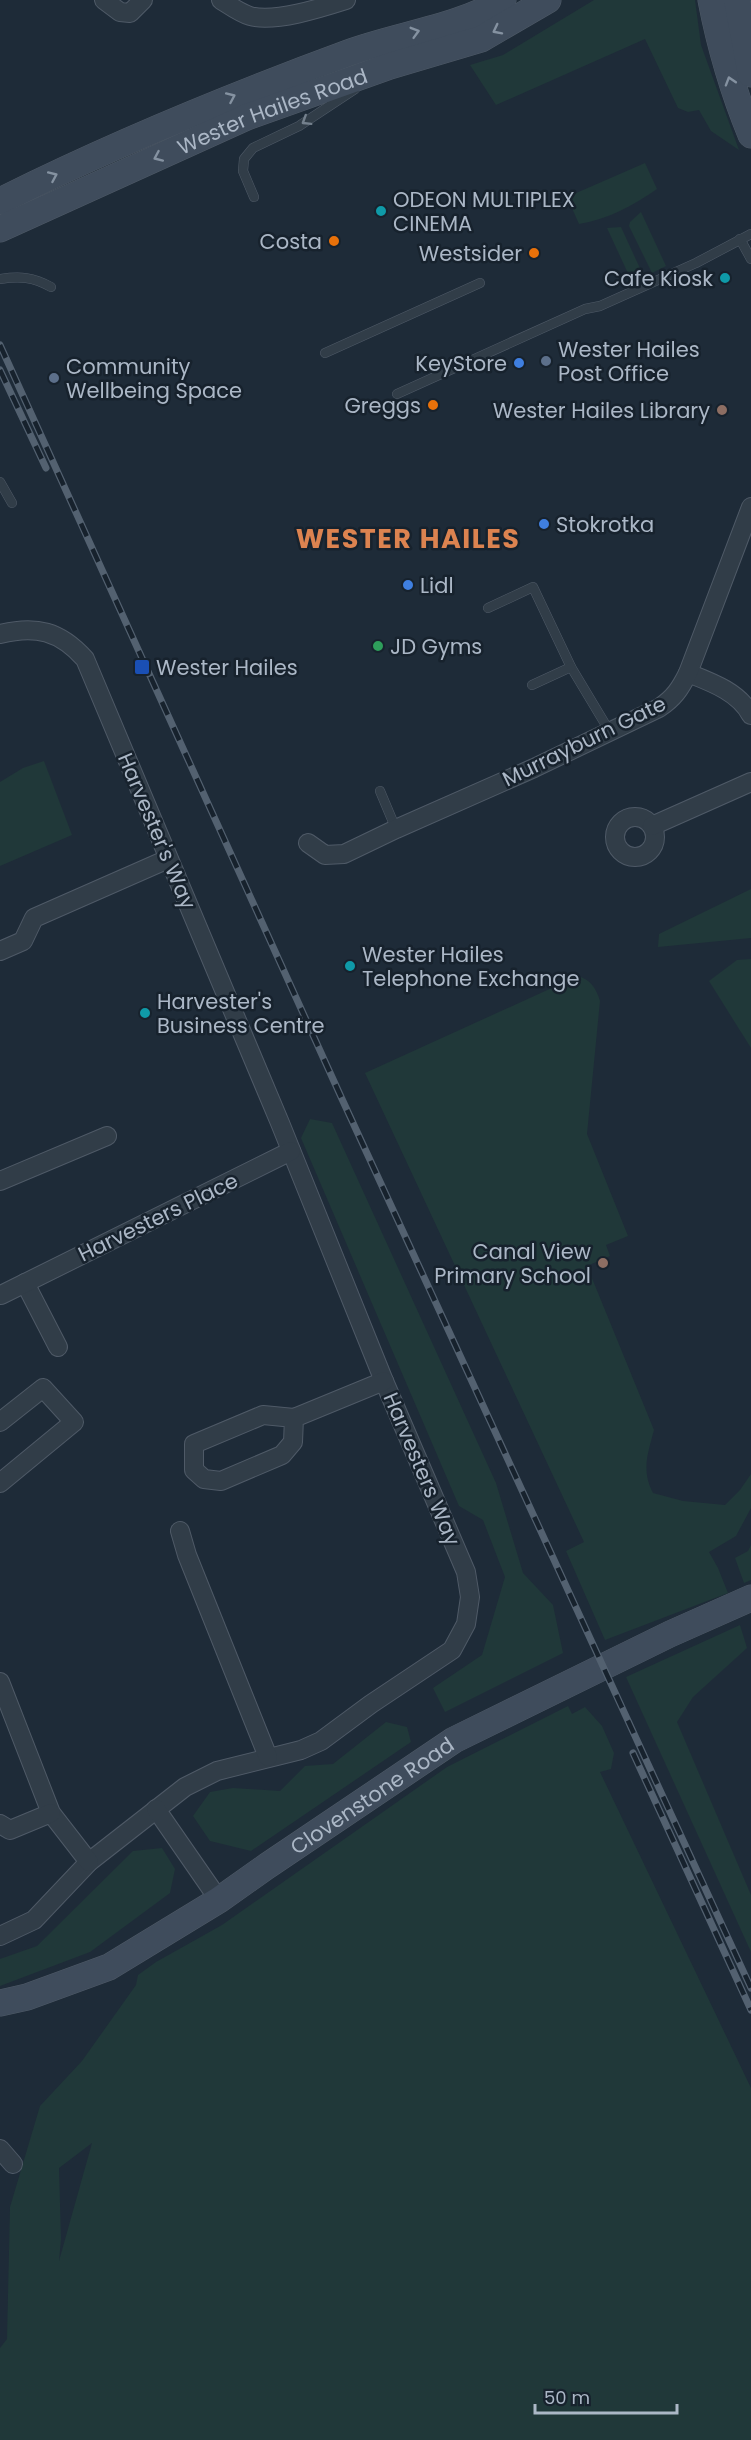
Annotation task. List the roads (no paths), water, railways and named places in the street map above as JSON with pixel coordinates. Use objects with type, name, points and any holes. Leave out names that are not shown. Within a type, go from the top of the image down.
[{"type":"main road","name":"Wester Hailes Road","points":[[0,201],[240,93],[376,43],[462,19],[503,0]]},
{"type":"main road","name":"Wester Hailes Road","points":[[0,229],[247,117],[390,66],[481,39],[548,0]]},
{"type":"main road","points":[[711,0],[721,50],[735,98],[751,135]]},
{"type":"main road","points":[[737,0],[751,74]]},
{"type":"main road","name":"Clovenstone Road","points":[[0,2003],[27,1997],[109,1966],[219,1900],[454,1740],[670,1634],[751,1598]]},
{"type":"street","points":[[104,0],[120,12],[130,13],[143,0]]},
{"type":"street","points":[[221,0],[250,16],[271,17],[295,14],[346,0]]},
{"type":"street","name":"Murrayburn Gate","points":[[308,843],[325,855],[344,854],[610,732],[671,700],[680,690],[688,673],[751,507]]},
{"type":"street","name":"Harvester's Way","points":[[0,634],[22,628],[42,631],[74,648],[85,659],[265,1090]]},
{"type":"street","points":[[688,673],[748,702]]},
{"type":"street","points":[[652,826],[751,783]]},
{"type":"street","points":[[0,951],[23,941],[34,918],[168,858]]},
{"type":"street","name":"Harvesters Way","points":[[0,1936],[34,1920],[89,1862],[185,1787],[217,1772],[301,1750],[321,1742],[371,1704],[452,1650],[466,1624],[470,1597],[466,1572],[384,1381],[265,1090]]},
{"type":"street","points":[[0,1181],[107,1137]]},
{"type":"street","name":"Harvesters Place","points":[[1,1295],[291,1151]]},
{"type":"street","points":[[25,1283],[58,1347]]},
{"type":"street","points":[[294,1418],[293,1442],[282,1455],[221,1480],[204,1479],[194,1470],[194,1444],[263,1414],[294,1418],[384,1381]]},
{"type":"street","points":[[0,1422],[43,1389],[74,1422],[0,1483]]},
{"type":"street","points":[[180,1531],[194,1553],[268,1757]]},
{"type":"street","points":[[0,1682],[51,1814],[89,1862]]},
{"type":"street","points":[[156,1809],[219,1900]]},
{"type":"street","points":[[0,1824],[9,1830],[51,1814]]},
{"type":"street","points":[[0,2149],[13,2164]]},
{"type":"lane","points":[[254,197],[243,171],[244,159],[253,148],[299,126],[390,66]]},
{"type":"lane","points":[[397,394],[585,309],[600,306],[696,263],[751,234]]},
{"type":"lane","points":[[740,239],[751,259]]},
{"type":"lane","points":[[0,279],[20,276],[37,279],[51,287]]},
{"type":"lane","points":[[325,353],[480,283]]},
{"type":"lane","points":[[0,482],[12,502]]},
{"type":"lane","points":[[488,608],[533,587],[571,667],[610,732]]},
{"type":"lane","points":[[532,685],[571,667]]},
{"type":"lane","points":[[380,791],[396,829]]},
{"type":"railway","points":[[0,345],[342,1099],[751,1988]]},
{"type":"railway","points":[[0,370],[46,468]]},
{"type":"railway","points":[[633,1753],[751,2010]]},
{"type":"place","name":"ODEON MULTIPLEX CINEMA","points":[[381,211]]},
{"type":"place","name":"Costa","points":[[334,241]]},
{"type":"place","name":"Westsider","points":[[534,253]]},
{"type":"place","name":"Cafe Kiosk","points":[[725,278]]},
{"type":"place","name":"Wester Hailes Post Office","points":[[546,361]]},
{"type":"place","name":"KeyStore","points":[[519,363]]},
{"type":"place","name":"Community Wellbeing Space","points":[[54,378]]},
{"type":"place","name":"Greggs","points":[[433,405]]},
{"type":"place","name":"Wester Hailes Library","points":[[722,410]]},
{"type":"place","name":"Stokrotka","points":[[544,524]]},
{"type":"place","name":"Lidl","points":[[408,585]]},
{"type":"place","name":"JD Gyms","points":[[378,646]]},
{"type":"place","name":"Wester Hailes","points":[[142,667]]},
{"type":"place","name":"Wester Hailes Telephone Exchange","points":[[350,966]]},
{"type":"place","name":"Harvester's Business Centre","points":[[145,1013]]},
{"type":"place","name":"Canal View Primary School","points":[[603,1263]]},
{"type":"district","name":"WESTER HAILES","points":[[408,538]]}]
